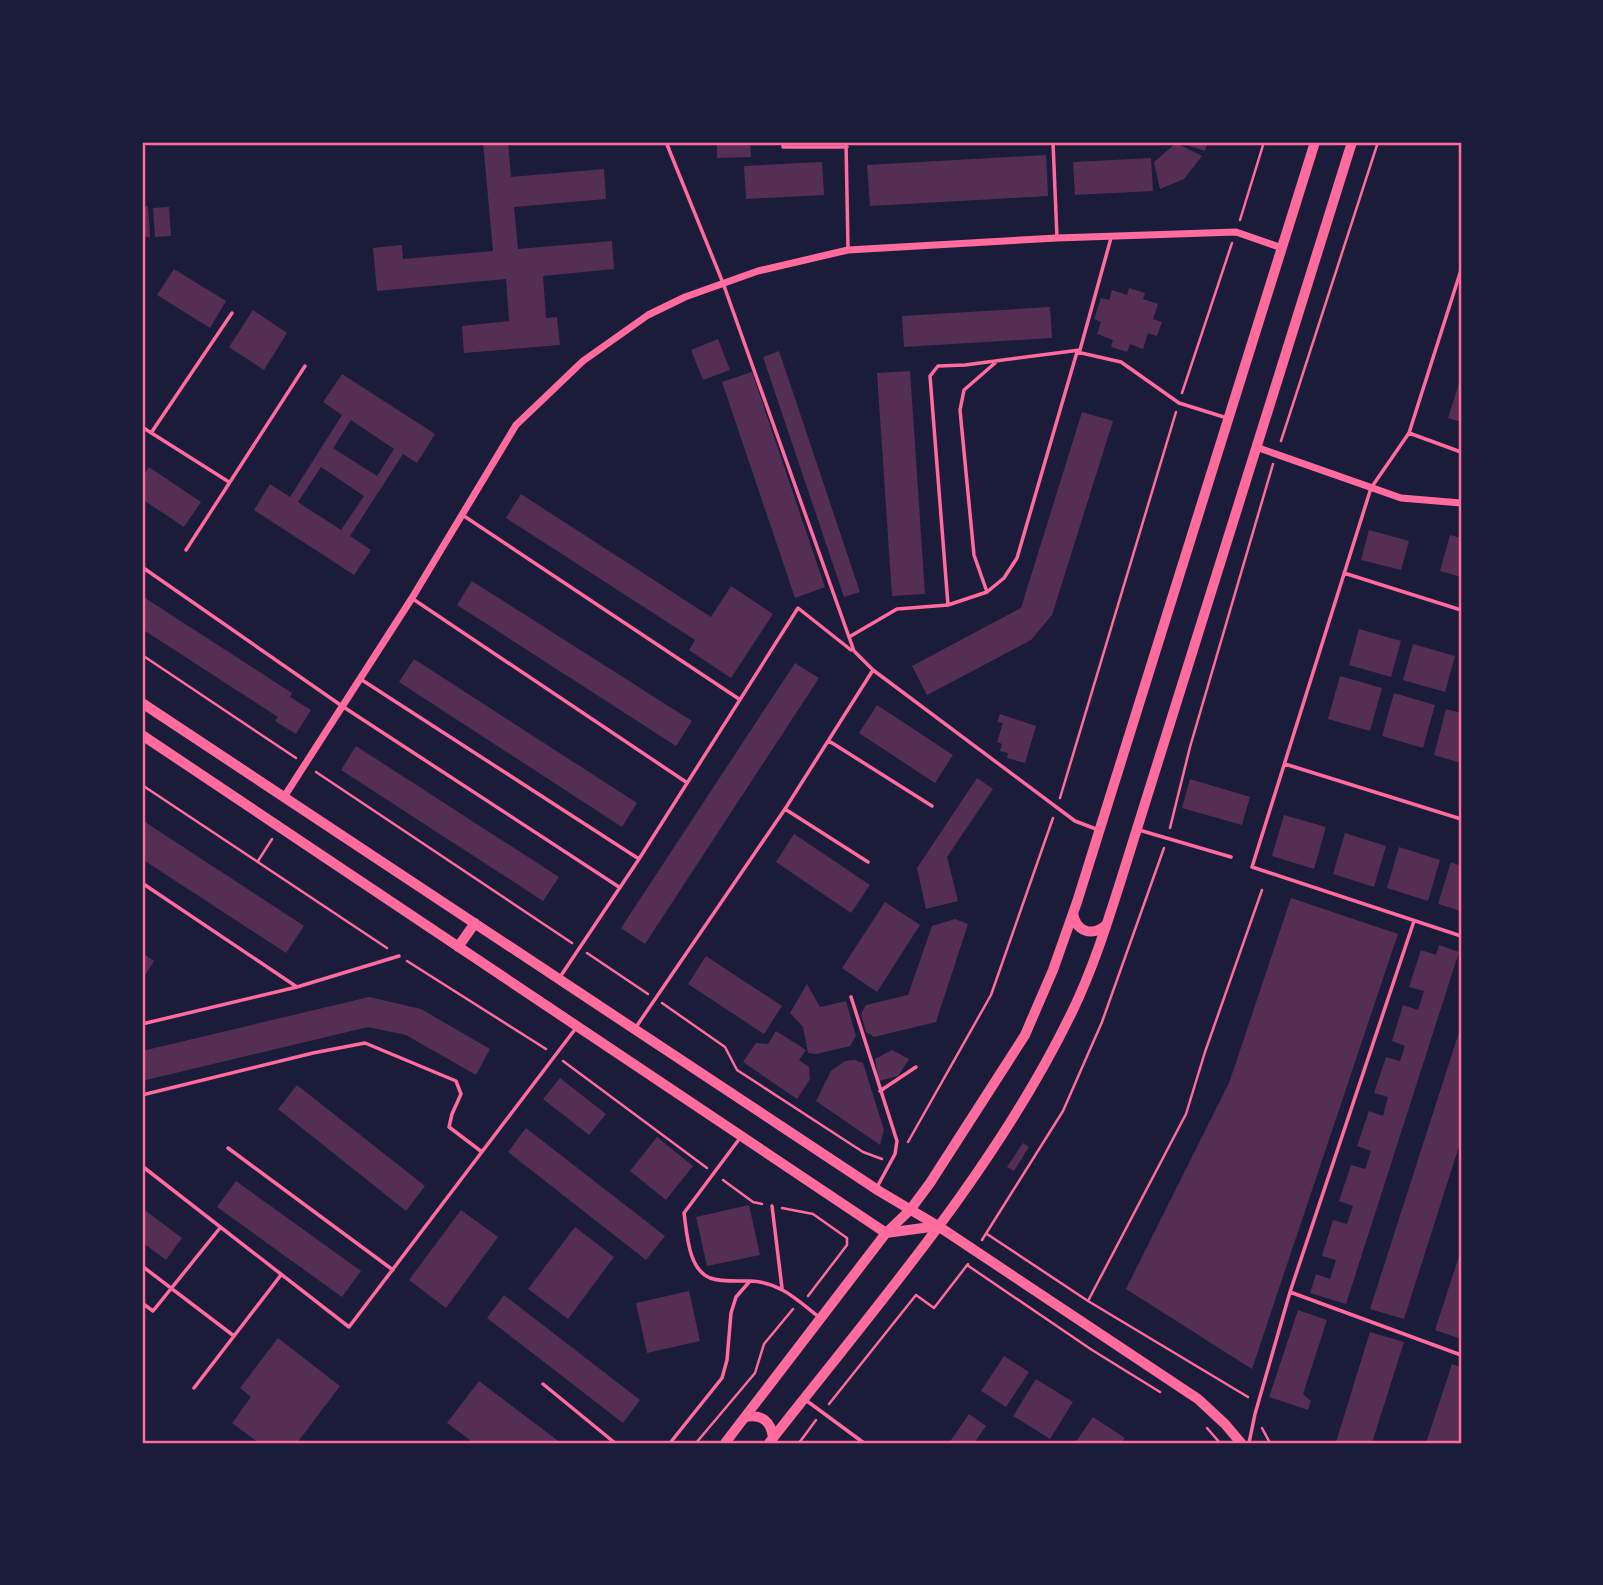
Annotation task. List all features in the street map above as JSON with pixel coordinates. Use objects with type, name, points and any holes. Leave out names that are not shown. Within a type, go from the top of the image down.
[{"type":"main road","points":[[725,1443],[886,1233],[910,1210],[976,1114],[1025,1035],[1053,970],[1100,830],[1315,142]]},
{"type":"main road","points":[[771,1440],[938,1226],[997,1142],[1039,1074],[1072,1012],[1107,924],[1352,142]]},
{"type":"main road","points":[[142,703],[1198,1399],[1225,1423],[1241,1443]]},
{"type":"main road","points":[[142,735],[886,1233],[938,1226]]},
{"type":"main road","points":[[1073,913],[1076,925],[1084,931],[1096,932],[1107,924]]},
{"type":"main road","points":[[458,947],[475,923]]},
{"type":"main road","points":[[745,1417],[765,1419],[771,1428],[771,1440]]},
{"type":"street","points":[[284,797],[412,598],[516,425],[583,361],[648,315],[685,297],[766,269],[848,250],[1057,238],[1236,232],[1282,248]]},
{"type":"street","points":[[1256,447],[1401,498],[1461,503]]},
{"type":"lane","points":[[666,142],[723,283],[853,651]]},
{"type":"lane","points":[[783,142],[783,147],[847,144],[848,250]]},
{"type":"lane","points":[[1053,142],[1057,238]]},
{"type":"lane","points":[[849,637],[897,609],[948,605],[987,592],[1004,578],[1017,558],[1112,236]]},
{"type":"lane","points":[[1461,270],[1409,433],[1371,488],[1252,867],[1461,936]]},
{"type":"lane","points":[[151,433],[232,313]]},
{"type":"lane","points":[[948,605],[930,376],[938,366],[1077,352],[1121,362],[1179,403],[1229,419]]},
{"type":"lane","points":[[987,592],[974,555],[960,410],[964,390],[997,361]]},
{"type":"lane","points":[[186,550],[305,366]]},
{"type":"lane","points":[[142,427],[229,483]]},
{"type":"lane","points":[[1409,433],[1461,452]]},
{"type":"lane","points":[[462,514],[739,698]]},
{"type":"lane","points":[[142,568],[342,706],[619,887]]},
{"type":"lane","points":[[1344,573],[1461,610]]},
{"type":"lane","points":[[412,598],[686,782]]},
{"type":"lane","points":[[559,979],[639,859],[798,608],[873,670],[1075,821],[1100,830]]},
{"type":"lane","points":[[634,1029],[785,809],[873,670]]},
{"type":"lane","points":[[360,678],[639,859]]},
{"type":"lane","points":[[829,741],[932,806]]},
{"type":"lane","points":[[1285,764],[1461,819]]},
{"type":"lane","points":[[785,809],[868,862]]},
{"type":"lane","points":[[1136,830],[1231,857]]},
{"type":"lane","points":[[142,883],[297,987]]},
{"type":"lane","points":[[1249,1443],[1290,1292],[1414,921]]},
{"type":"lane","points":[[142,1024],[297,987],[399,956]]},
{"type":"lane","points":[[850,997],[897,1141],[895,1154],[876,1189]]},
{"type":"lane","points":[[142,1166],[349,1327],[578,1026]]},
{"type":"lane","points":[[142,1095],[365,1043],[456,1081],[461,1094],[449,1127],[482,1153]]},
{"type":"lane","points":[[880,1091],[916,1067]]},
{"type":"lane","points":[[741,1136],[684,1213],[688,1244],[698,1269],[710,1278],[762,1282],[782,1288],[821,1318]]},
{"type":"lane","points":[[228,1148],[393,1270]]},
{"type":"lane","points":[[772,1206],[782,1288]]},
{"type":"lane","points":[[142,1303],[153,1311],[220,1228]]},
{"type":"lane","points":[[142,1266],[234,1336]]},
{"type":"lane","points":[[194,1388],[281,1275]]},
{"type":"lane","points":[[670,1443],[722,1378],[727,1360],[731,1313],[736,1297],[750,1282]]},
{"type":"lane","points":[[1290,1292],[1461,1354]]},
{"type":"lane","points":[[543,1384],[615,1443]]},
{"type":"lane","points":[[804,1399],[864,1443]]},
{"type":"path","points":[[142,655],[725,1047],[737,1070],[863,1152],[895,1163],[991,995],[1057,807],[1179,403],[1264,142]]},
{"type":"path","points":[[799,1443],[916,1295],[934,1308],[967,1265],[1063,1111],[1102,1022],[1167,839],[1190,747],[1277,453],[1378,142]]},
{"type":"path","points":[[142,785],[399,956],[556,1055],[753,1202],[813,1214],[847,1238],[847,1245],[803,1304],[790,1310],[764,1344],[755,1373],[696,1443]]},
{"type":"path","points":[[258,861],[279,827]]},
{"type":"path","points":[[1088,1301],[1186,1114],[1262,890]]},
{"type":"path","points":[[987,1234],[1088,1301],[1247,1395],[1270,1443]]},
{"type":"path","points":[[967,1265],[1160,1392]]},
{"type":"path","points":[[1202,1423],[1220,1443]]},
{"type":"building","points":[[483,142],[508,142],[511,177],[604,169],[606,199],[514,207],[518,249],[612,241],[614,269],[543,276],[546,318],[557,317],[560,345],[464,353],[462,326],[509,321],[506,279],[377,291],[373,248],[402,245],[403,259],[493,251]]},
{"type":"building","points":[[717,142],[750,142],[751,157],[717,158]]},
{"type":"building","points":[[1178,142],[1208,142],[1205,151]]},
{"type":"building","points":[[1176,143],[1202,156],[1184,179],[1160,189],[1154,162]]},
{"type":"building","points":[[1046,155],[1048,196],[870,206],[867,165]]},
{"type":"building","points":[[1151,158],[1153,191],[1075,195],[1073,162]]},
{"type":"building","points":[[822,162],[824,195],[746,199],[744,166]]},
{"type":"building","points":[[148,206],[150,237],[142,237],[142,207]]},
{"type":"building","points":[[169,207],[171,236],[155,237],[153,208]]},
{"type":"building","points":[[174,269],[226,301],[210,328],[157,295]]},
{"type":"building","points":[[1129,288],[1145,293],[1143,299],[1158,304],[1153,319],[1162,322],[1157,336],[1148,333],[1143,349],[1130,344],[1127,352],[1111,347],[1113,340],[1097,334],[1101,322],[1094,319],[1101,298],[1109,300],[1112,290],[1127,295]]},
{"type":"building","points":[[1050,307],[1052,338],[904,347],[902,316]]},
{"type":"building","points":[[253,310],[287,333],[264,370],[229,347]]},
{"type":"building","points":[[718,339],[730,370],[703,380],[691,350]]},
{"type":"building","points":[[779,351],[860,592],[844,597],[763,357]]},
{"type":"building","points":[[910,371],[925,594],[892,596],[877,373]]},
{"type":"building","points":[[752,372],[825,587],[795,598],[722,382]]},
{"type":"building","points":[[342,374],[435,434],[417,463],[403,454],[350,536],[371,550],[354,575],[254,510],[270,484],[290,497],[342,415],[323,402]],"holes":[[[351,420],[394,449],[377,476],[333,448]],[[321,467],[364,496],[341,530],[298,502]]]},
{"type":"building","points":[[1461,377],[1461,422],[1448,418]]},
{"type":"building","points":[[1082,412],[1113,421],[1052,615],[1031,640],[927,695],[912,666],[1021,608]]},
{"type":"building","points":[[149,467],[201,502],[184,527],[142,499],[142,477]]},
{"type":"building","points":[[521,494],[711,617],[731,586],[773,614],[731,678],[689,650],[695,640],[506,518]]},
{"type":"building","points":[[1369,530],[1409,541],[1401,570],[1361,560]]},
{"type":"building","points":[[1450,535],[1461,538],[1461,577],[1440,571]]},
{"type":"building","points":[[472,581],[692,721],[676,746],[457,605]]},
{"type":"building","points":[[142,596],[292,693],[290,697],[311,710],[296,734],[275,721],[278,717],[142,629]]},
{"type":"building","points":[[1359,629],[1401,641],[1391,677],[1349,665]]},
{"type":"building","points":[[1413,644],[1455,656],[1445,692],[1403,680]]},
{"type":"building","points":[[414,659],[637,803],[622,827],[399,682]]},
{"type":"building","points":[[795,663],[819,678],[645,944],[621,928]]},
{"type":"building","points":[[1340,676],[1382,688],[1370,731],[1328,719]]},
{"type":"building","points":[[1394,693],[1435,705],[1423,748],[1382,736]]},
{"type":"building","points":[[877,705],[953,755],[935,783],[859,733]]},
{"type":"building","points":[[1446,709],[1461,713],[1461,763],[1434,755]]},
{"type":"building","points":[[1000,714],[1036,726],[1025,763],[1007,758],[1008,753],[1000,751],[1002,744],[997,742],[1003,723],[997,722]]},
{"type":"building","points":[[356,746],[559,877],[543,901],[341,770]]},
{"type":"building","points":[[977,778],[993,789],[947,857],[958,901],[926,909],[917,868]]},
{"type":"building","points":[[1190,779],[1250,797],[1242,825],[1182,808]]},
{"type":"building","points":[[1284,815],[1326,827],[1314,869],[1272,856]]},
{"type":"building","points":[[142,820],[304,926],[286,953],[142,859]]},
{"type":"building","points":[[1345,833],[1386,846],[1374,887],[1333,874]]},
{"type":"building","points":[[794,834],[870,885],[851,913],[776,862]]},
{"type":"building","points":[[1399,847],[1440,860],[1428,901],[1387,888]]},
{"type":"building","points":[[1451,862],[1461,866],[1461,911],[1438,904]]},
{"type":"building","points":[[1291,898],[1398,934],[1252,1369],[1126,1289],[1229,1083]]},
{"type":"building","points":[[885,902],[920,925],[877,992],[842,968]]},
{"type":"building","points":[[955,919],[968,924],[936,1022],[874,1037],[866,1032],[861,1014],[866,1005],[908,995],[932,926]]},
{"type":"building","points":[[1439,945],[1459,952],[1346,1304],[1310,1293],[1316,1274],[1330,1279],[1336,1260],[1322,1256],[1333,1220],[1347,1224],[1353,1206],[1339,1201],[1351,1165],[1365,1169],[1371,1151],[1357,1146],[1369,1111],[1383,1116],[1388,1097],[1374,1093],[1386,1057],[1400,1061],[1405,1046],[1392,1041],[1403,1005],[1418,1010],[1424,991],[1409,987],[1421,950],[1436,955]]},
{"type":"building","points":[[142,953],[154,961],[142,980]]},
{"type":"building","points":[[706,956],[782,1006],[764,1034],[688,984]]},
{"type":"building","points":[[807,984],[820,1007],[846,1001],[856,1036],[850,1046],[816,1054],[808,1053],[803,1027],[790,1013]]},
{"type":"building","points":[[369,997],[421,1009],[490,1049],[476,1075],[406,1035],[368,1027],[142,1081],[142,1051]]},
{"type":"building","points":[[1461,1026],[1461,1140],[1404,1319],[1370,1309]]},
{"type":"building","points":[[776,1031],[806,1050],[799,1060],[809,1067],[810,1079],[797,1099],[743,1062],[756,1043],[768,1044]]},
{"type":"building","points":[[892,1050],[909,1059],[898,1076],[879,1081],[875,1059]]},
{"type":"building","points":[[845,1061],[863,1063],[884,1130],[880,1145],[816,1101],[831,1071]]},
{"type":"building","points":[[560,1078],[606,1114],[589,1135],[543,1099]]},
{"type":"building","points":[[297,1085],[425,1186],[406,1211],[278,1109]]},
{"type":"building","points":[[526,1128],[665,1236],[646,1260],[508,1152]]},
{"type":"building","points":[[657,1137],[693,1166],[666,1200],[630,1171]]},
{"type":"building","points":[[1023,1143],[1029,1147],[1014,1171],[1007,1167]]},
{"type":"building","points":[[236,1181],[361,1271],[342,1297],[217,1207]]},
{"type":"building","points":[[749,1205],[760,1255],[707,1266],[696,1217]]},
{"type":"building","points":[[142,1208],[182,1238],[166,1260],[142,1242]]},
{"type":"building","points":[[461,1210],[498,1237],[446,1308],[409,1280]]},
{"type":"building","points":[[575,1227],[614,1257],[568,1319],[528,1289]]},
{"type":"building","points":[[1461,1250],[1461,1339],[1435,1330]]},
{"type":"building","points":[[689,1291],[700,1341],[647,1353],[636,1303]]},
{"type":"building","points":[[504,1295],[640,1400],[623,1423],[487,1318]]},
{"type":"building","points":[[1298,1310],[1327,1320],[1303,1394],[1311,1401],[1308,1410],[1269,1397]]},
{"type":"building","points":[[1370,1332],[1404,1342],[1372,1443],[1336,1442]]},
{"type":"building","points":[[278,1338],[340,1386],[297,1443],[259,1443],[232,1423],[251,1397],[240,1388]]},
{"type":"building","points":[[1004,1356],[1029,1372],[1006,1407],[981,1391]]},
{"type":"building","points":[[1452,1364],[1461,1367],[1461,1443],[1426,1443]]},
{"type":"building","points":[[1036,1379],[1073,1402],[1050,1439],[1013,1416]]},
{"type":"building","points":[[479,1381],[561,1443],[474,1443],[447,1423]]},
{"type":"building","points":[[969,1414],[986,1426],[974,1443],[949,1443]]},
{"type":"building","points":[[1093,1417],[1125,1438],[1121,1443],[1075,1443]]}]
